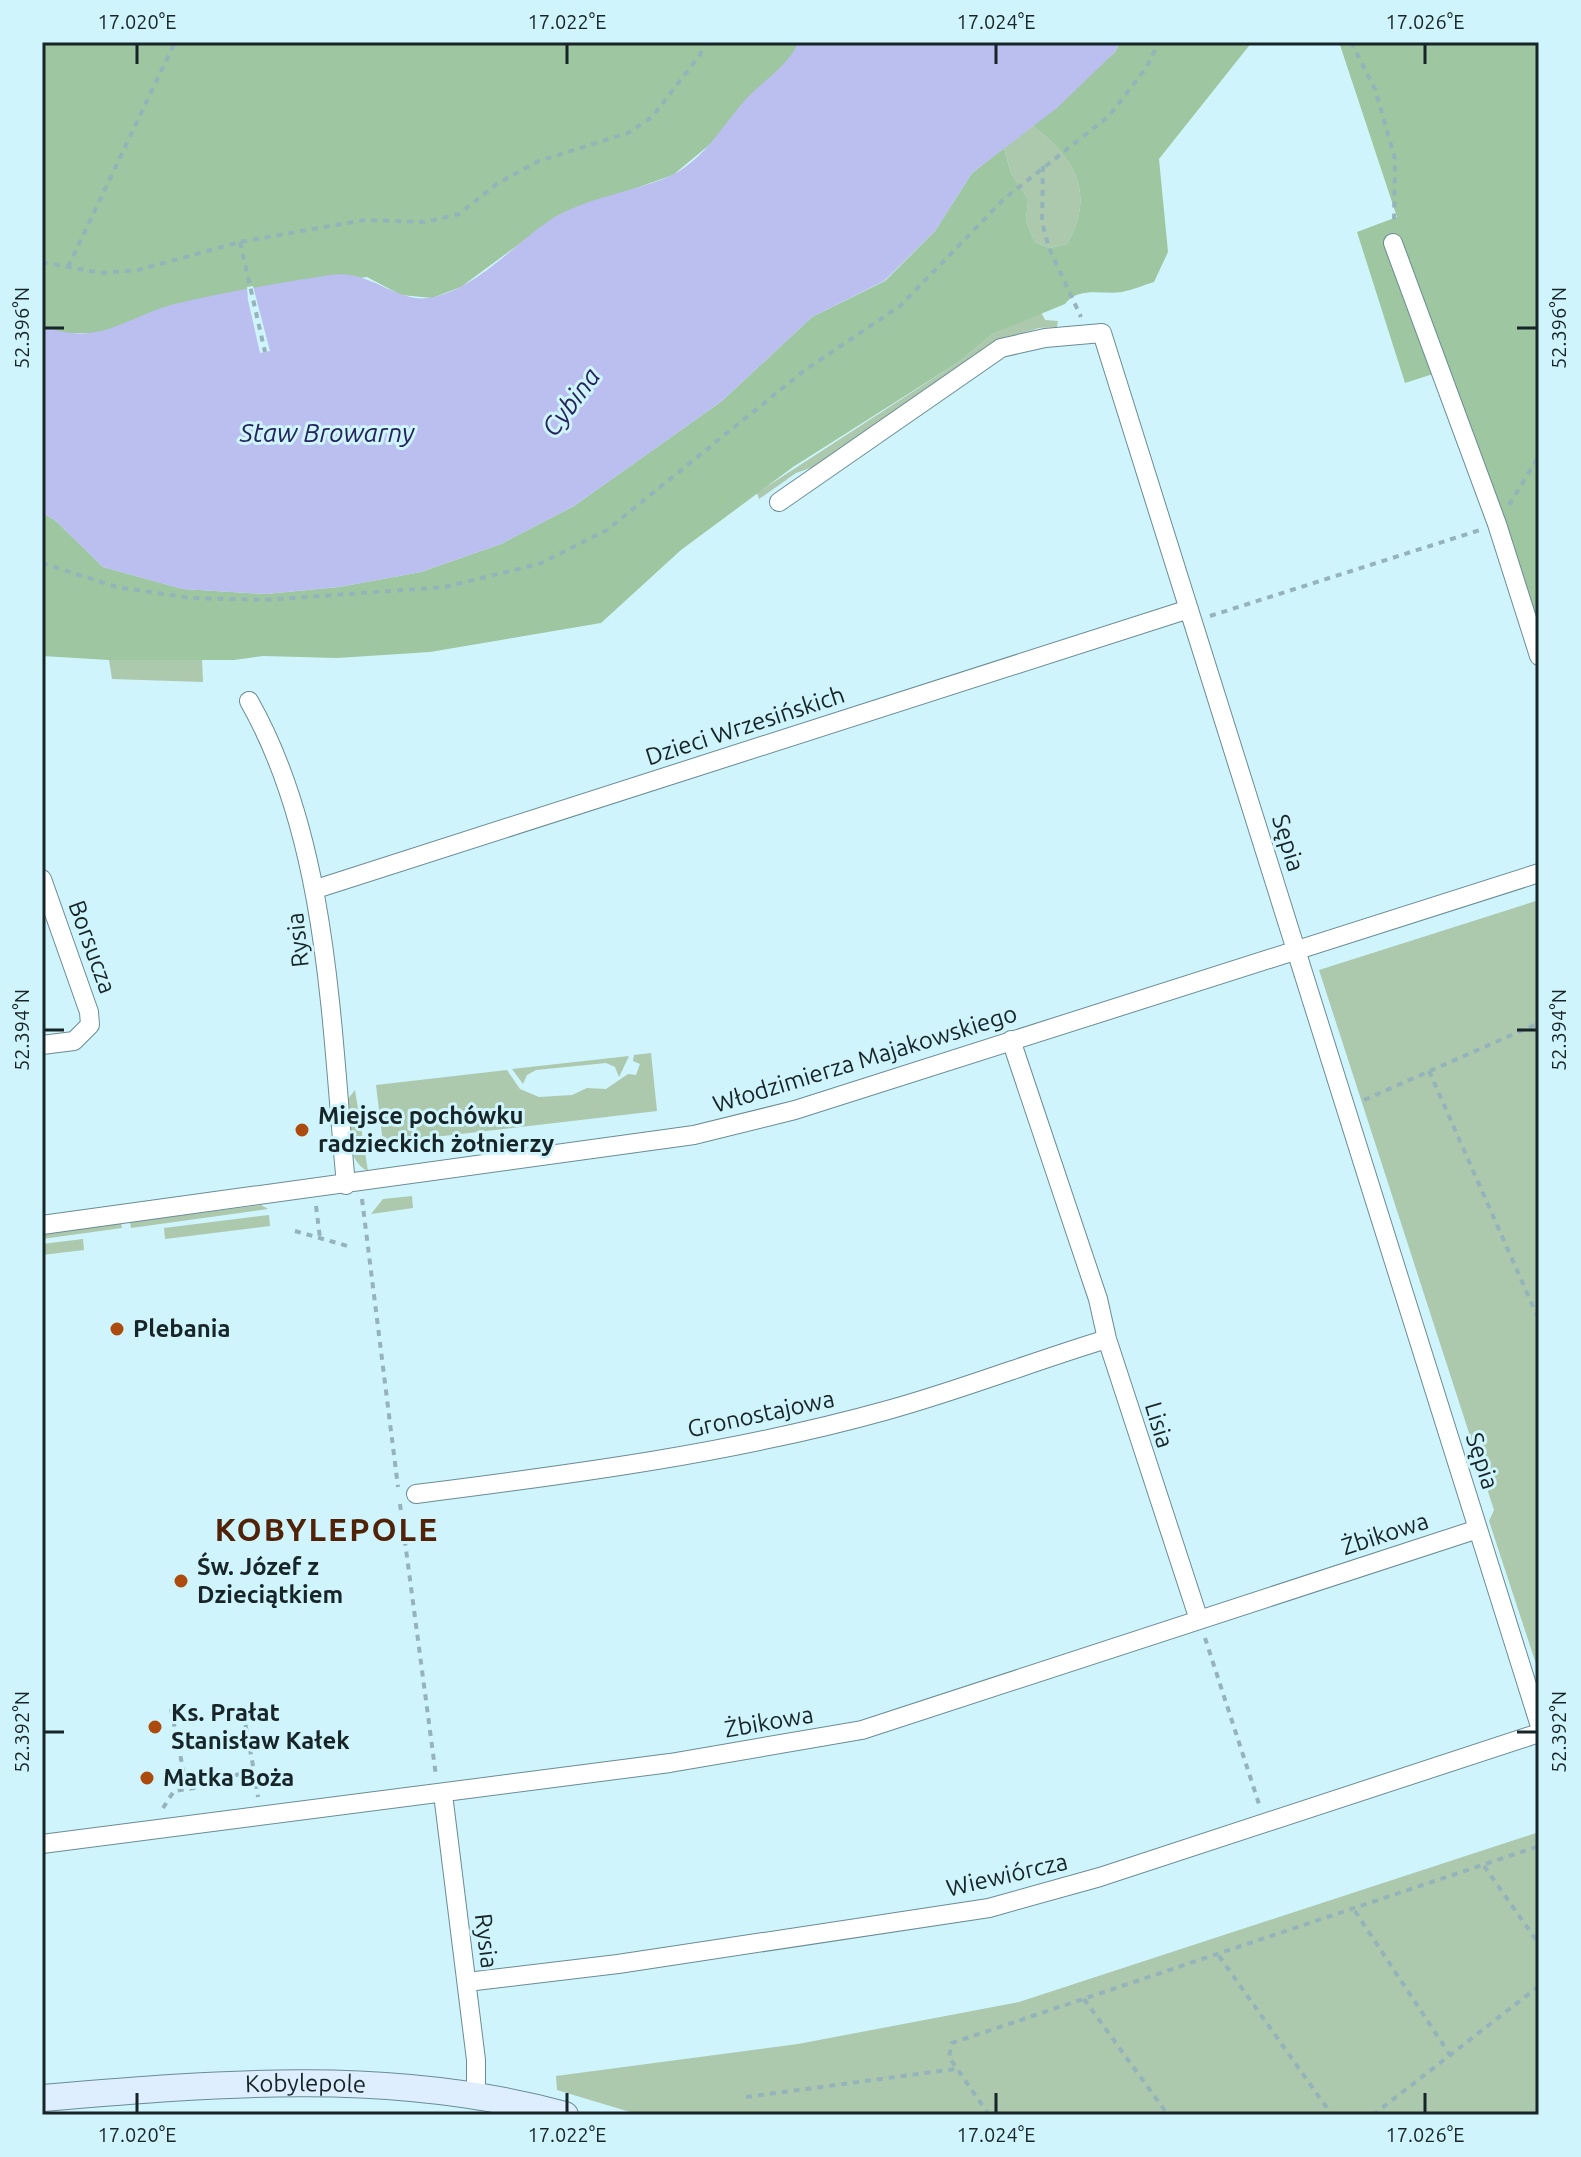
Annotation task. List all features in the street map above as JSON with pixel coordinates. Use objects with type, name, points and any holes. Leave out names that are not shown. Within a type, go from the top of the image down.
[{"type":"street","points":[[1393,243],[1497,524],[1539,656]]},
{"type":"street","name":"Sępia","points":[[779,502],[1001,348],[1045,338],[1102,333],[1539,1723]]},
{"type":"street","name":"Dzieci Wrzesińskich","points":[[316,889],[1191,615]]},
{"type":"street","name":"Rysia","points":[[249,701],[269,736],[316,889],[346,1185]]},
{"type":"street","name":"Włodzimierza Majakowskiego","points":[[42,1225],[694,1135],[795,1110],[1539,873]]},
{"type":"street","name":"Borsucza","points":[[42,879],[89,1012],[90,1025],[74,1041],[42,1045]]},
{"type":"street","name":"Lisia","points":[[1011,1040],[1098,1299],[1107,1339],[1199,1620]]},
{"type":"street","name":"Gronostajowa","points":[[416,1494],[568,1474],[780,1437],[890,1410],[1107,1339]]},
{"type":"street","name":"Żbikowa","points":[[42,1844],[442,1788],[670,1763],[862,1730],[1478,1529]]},
{"type":"street","name":"Wiewiórcza","points":[[467,1982],[618,1964],[989,1908],[1100,1877],[1539,1733]]},
{"type":"street","name":"Rysia","points":[[442,1788],[476,2060],[476,2095]]},
{"type":"street","name":"Kobylepole","points":[[42,2098],[305,2081],[394,2084],[476,2095],[565,2115]]},
{"type":"path","points":[[68,267],[175,42]]},
{"type":"path","points":[[42,262],[101,273],[138,270],[240,242],[364,220],[425,222],[459,214],[498,183],[539,161],[628,133],[652,117],[700,55],[705,42]]},
{"type":"path","points":[[42,563],[117,587],[190,598],[265,600],[445,587],[539,564],[607,530],[805,370],[900,306],[1004,199],[1109,116],[1146,68],[1159,42]]},
{"type":"path","points":[[1351,42],[1375,89],[1395,159],[1393,243]]},
{"type":"path","points":[[1043,166],[1042,222],[1049,248],[1072,297]]},
{"type":"path","points":[[240,242],[265,352]]},
{"type":"path","points":[[1191,615],[1497,524],[1539,456]]},
{"type":"path","points":[[1362,1101],[1539,1023]]},
{"type":"path","points":[[1429,1071],[1539,1320]]},
{"type":"path","points":[[316,1206],[320,1238]]},
{"type":"path","points":[[295,1231],[351,1247]]},
{"type":"path","points":[[1199,1620],[1265,1823]]},
{"type":"path","points":[[242,1706],[259,1804]]},
{"type":"path","points":[[171,1709],[187,1789]]},
{"type":"path","points":[[156,1817],[174,1791],[205,1787],[235,1773],[254,1771]]},
{"type":"path","points":[[424,1783],[442,1788]]},
{"type":"path","points":[[989,2115],[955,2069],[949,2057],[952,2043],[1355,1911],[1539,1846]]},
{"type":"path","points":[[1484,1866],[1539,1944]]},
{"type":"path","points":[[1355,1911],[1450,2055]]},
{"type":"path","points":[[1219,1956],[1332,2115]]},
{"type":"path","points":[[1373,2115],[1539,1986]]},
{"type":"path","points":[[1084,1999],[1168,2115]]},
{"type":"path","points":[[746,2097],[955,2069]]},
{"type":"green space","points":[[42,42],[799,42],[789,62],[747,99],[714,141],[673,175],[557,216],[461,287],[432,298],[401,295],[367,277],[172,305],[102,333],[63,333],[42,326]]},
{"type":"green space","points":[[1120,42],[1252,42],[1159,159],[1168,252],[1154,282],[1122,292],[1077,295],[1065,304],[994,333],[957,363],[793,467],[681,550],[601,623],[430,652],[337,658],[263,656],[234,660],[109,660],[42,656],[42,513],[55,520],[103,567],[183,589],[266,594],[339,587],[421,572],[501,544],[574,506],[722,401],[812,317],[885,281],[935,231],[972,173],[1004,148],[1011,173],[1028,199],[1026,222],[1035,242],[1049,248],[1067,244],[1080,209],[1077,178],[1060,151],[1033,126],[1115,52]]},
{"type":"green space","points":[[1339,42],[1539,42],[1539,675],[1492,531],[1433,374],[1405,383],[1357,232],[1397,217]]},
{"type":"green space","points":[[1033,126],[1070,164],[1080,193],[1076,226],[1067,244],[1049,248],[1035,242],[1026,222],[1028,199],[1011,173],[1004,148]]},
{"type":"green space","points":[[1041,312],[1045,320],[1058,321],[1057,327],[1039,328],[1006,338],[825,463],[796,473],[759,499],[757,493],[957,363],[994,333]]},
{"type":"green space","points":[[109,660],[202,660],[203,682],[112,679]]},
{"type":"green space","points":[[1539,900],[1539,1673],[1489,1521],[1494,1510],[1319,970]]},
{"type":"green space","points":[[651,1053],[657,1111],[383,1143],[376,1085],[507,1070],[520,1089],[539,1097],[572,1095],[587,1088],[606,1089],[628,1074],[636,1075],[640,1064],[633,1061],[634,1055]]},
{"type":"green space","points":[[629,1056],[619,1077],[615,1067],[606,1063],[536,1070],[527,1075],[523,1084],[512,1069]]},
{"type":"green space","points":[[355,1090],[368,1171],[355,1158],[349,1140],[347,1100]]},
{"type":"green space","points":[[412,1196],[413,1208],[371,1214],[383,1199]]},
{"type":"green space","points":[[261,1205],[268,1209],[131,1228],[130,1222]]},
{"type":"green space","points":[[269,1215],[270,1226],[165,1239],[164,1228]]},
{"type":"green space","points":[[121,1223],[122,1228],[42,1239],[42,1233]]},
{"type":"green space","points":[[83,1239],[84,1250],[42,1255],[42,1244]]},
{"type":"green space","points":[[1539,1832],[1539,2115],[640,2115],[557,2090],[556,2076],[798,2044],[1019,2002]]},
{"type":"water","name":"Staw Browarny","points":[[799,42],[1120,42],[1115,52],[1057,108],[972,173],[935,231],[884,281],[812,317],[722,401],[574,506],[501,544],[421,572],[339,587],[266,594],[182,589],[103,567],[55,520],[42,513],[42,326],[63,332],[96,332],[175,304],[330,275],[358,277],[421,298],[451,291],[483,273],[541,227],[568,210],[656,182],[682,169],[712,142],[746,99],[782,66]]},
{"type":"pier","points":[[253,286],[270,351],[260,353],[248,300],[247,287]]},
{"type":"place","name":"Miejsce pochówku radzieckich żołnierzy","points":[[302,1130]]},
{"type":"place","name":"Plebania","points":[[117,1329]]},
{"type":"place","name":"Św. Józef z Dzieciątkiem","points":[[181,1581]]},
{"type":"place","name":"Ks. Prałat Stanisław Kałek","points":[[155,1727]]},
{"type":"place","name":"Matka Boża","points":[[147,1778]]},
{"type":"district","name":"KOBYLEPOLE","points":[[327,1530]]},
{"type":"water label","name":"Cybina","points":[[571,402]]}]
